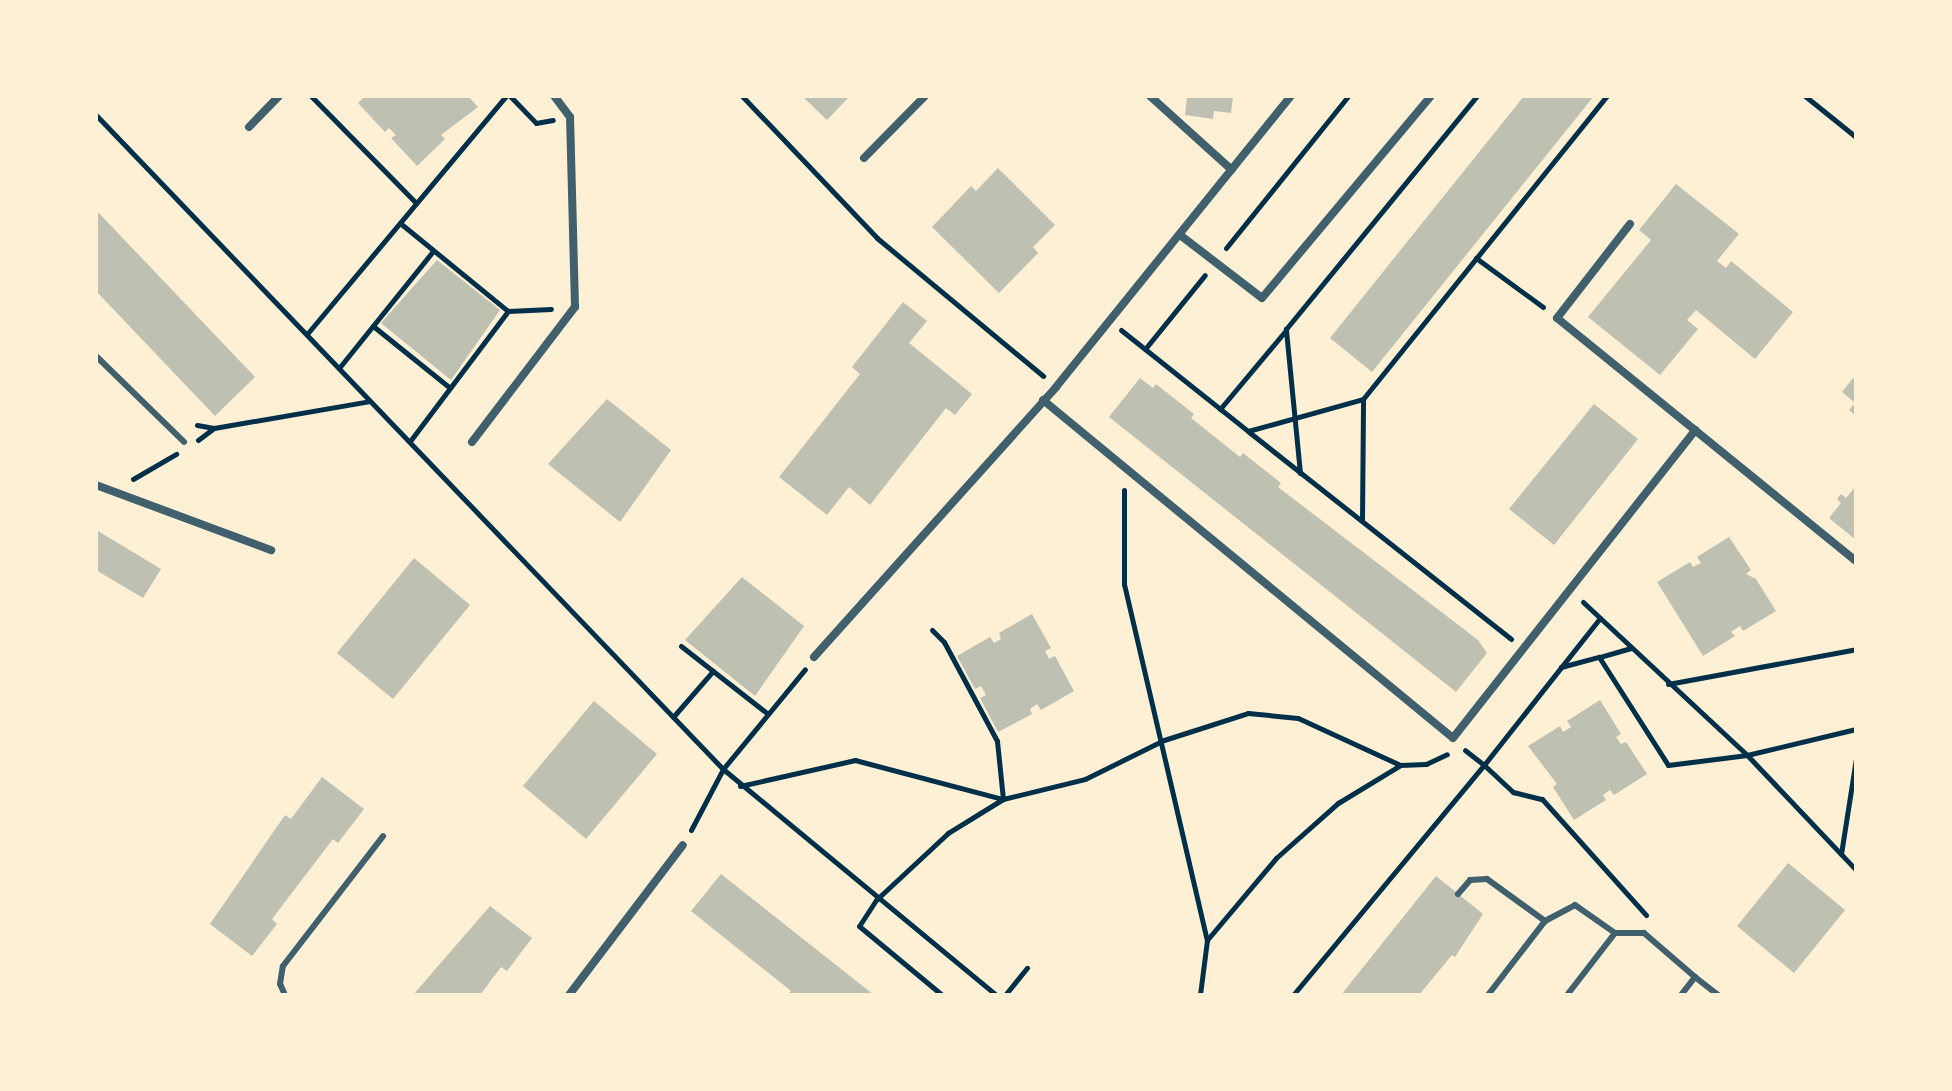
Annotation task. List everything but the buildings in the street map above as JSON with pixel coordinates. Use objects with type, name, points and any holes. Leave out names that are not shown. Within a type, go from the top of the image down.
[{"type":"street","points":[[249,127],[279,96]]},
{"type":"street","points":[[472,442],[575,307],[570,117],[554,96]]},
{"type":"street","points":[[864,158],[925,96]]},
{"type":"street","points":[[1150,96],[1232,170]]},
{"type":"street","points":[[814,657],[1056,387],[1291,96]]},
{"type":"street","points":[[1180,235],[1262,298],[1431,96]]},
{"type":"street","points":[[1630,224],[1557,318],[1856,561]]},
{"type":"street","points":[[1043,400],[1130,468],[1453,738],[1572,592],[1695,430]]},
{"type":"street","points":[[96,485],[271,550]]},
{"type":"street","points":[[569,995],[683,845]]},
{"type":"lane","points":[[96,356],[188,443]]},
{"type":"lane","points":[[285,995],[280,984],[283,966],[383,836]]},
{"type":"lane","points":[[1458,894],[1470,880],[1487,879],[1545,921]]},
{"type":"lane","points":[[1488,995],[1545,921],[1575,905],[1615,933],[1644,933],[1718,995]]},
{"type":"lane","points":[[1567,995],[1615,933]]},
{"type":"lane","points":[[1681,995],[1695,977]]},
{"type":"path","points":[[311,96],[416,203]]},
{"type":"path","points":[[307,334],[508,96],[536,123],[570,117]]},
{"type":"path","points":[[742,96],[877,238],[1056,387]]},
{"type":"path","points":[[1145,349],[1348,96]]},
{"type":"path","points":[[1220,409],[1477,96]]},
{"type":"path","points":[[1248,431],[1363,399],[1607,96]]},
{"type":"path","points":[[1808,97],[1856,137]]},
{"type":"path","points":[[96,115],[740,786],[996,995]]},
{"type":"path","points":[[400,223],[508,311],[575,307]]},
{"type":"path","points":[[339,368],[433,251]]},
{"type":"path","points":[[1476,258],[1562,321]]},
{"type":"path","points":[[410,441],[508,311]]},
{"type":"path","points":[[1110,321],[1524,650]]},
{"type":"path","points":[[373,326],[450,388]]},
{"type":"path","points":[[1286,329],[1300,473]]},
{"type":"path","points":[[1362,521],[1363,399]]},
{"type":"path","points":[[197,425],[214,428],[371,401]]},
{"type":"path","points":[[188,443],[214,428]]},
{"type":"path","points":[[112,491],[179,452]]},
{"type":"path","points":[[1130,468],[1123,497],[1124,584],[1164,740],[1207,940],[1200,995]]},
{"type":"path","points":[[1572,592],[1747,755],[1856,870]]},
{"type":"path","points":[[1293,995],[1471,774],[1484,765],[1600,618]]},
{"type":"path","points":[[932,630],[944,642],[997,741],[1003,799]]},
{"type":"path","points":[[681,646],[768,714]]},
{"type":"path","points":[[1560,667],[1631,648]]},
{"type":"path","points":[[1668,684],[1856,649]]},
{"type":"path","points":[[683,845],[723,769],[814,657]]},
{"type":"path","points":[[1599,657],[1668,765],[1747,755],[1856,729]]},
{"type":"path","points":[[673,717],[713,671]]},
{"type":"path","points":[[942,995],[859,926],[876,900],[948,833],[1003,799],[1085,779],[1164,740],[1214,721],[1271,713],[1298,718],[1400,765],[1426,764],[1463,747],[1513,792],[1542,799],[1654,924],[1644,933]]},
{"type":"path","points":[[1841,854],[1856,758]]},
{"type":"path","points":[[740,786],[855,760],[1003,799]]},
{"type":"path","points":[[1207,940],[1276,858],[1338,803],[1400,765]]},
{"type":"path","points":[[1005,995],[1027,968]]}]
